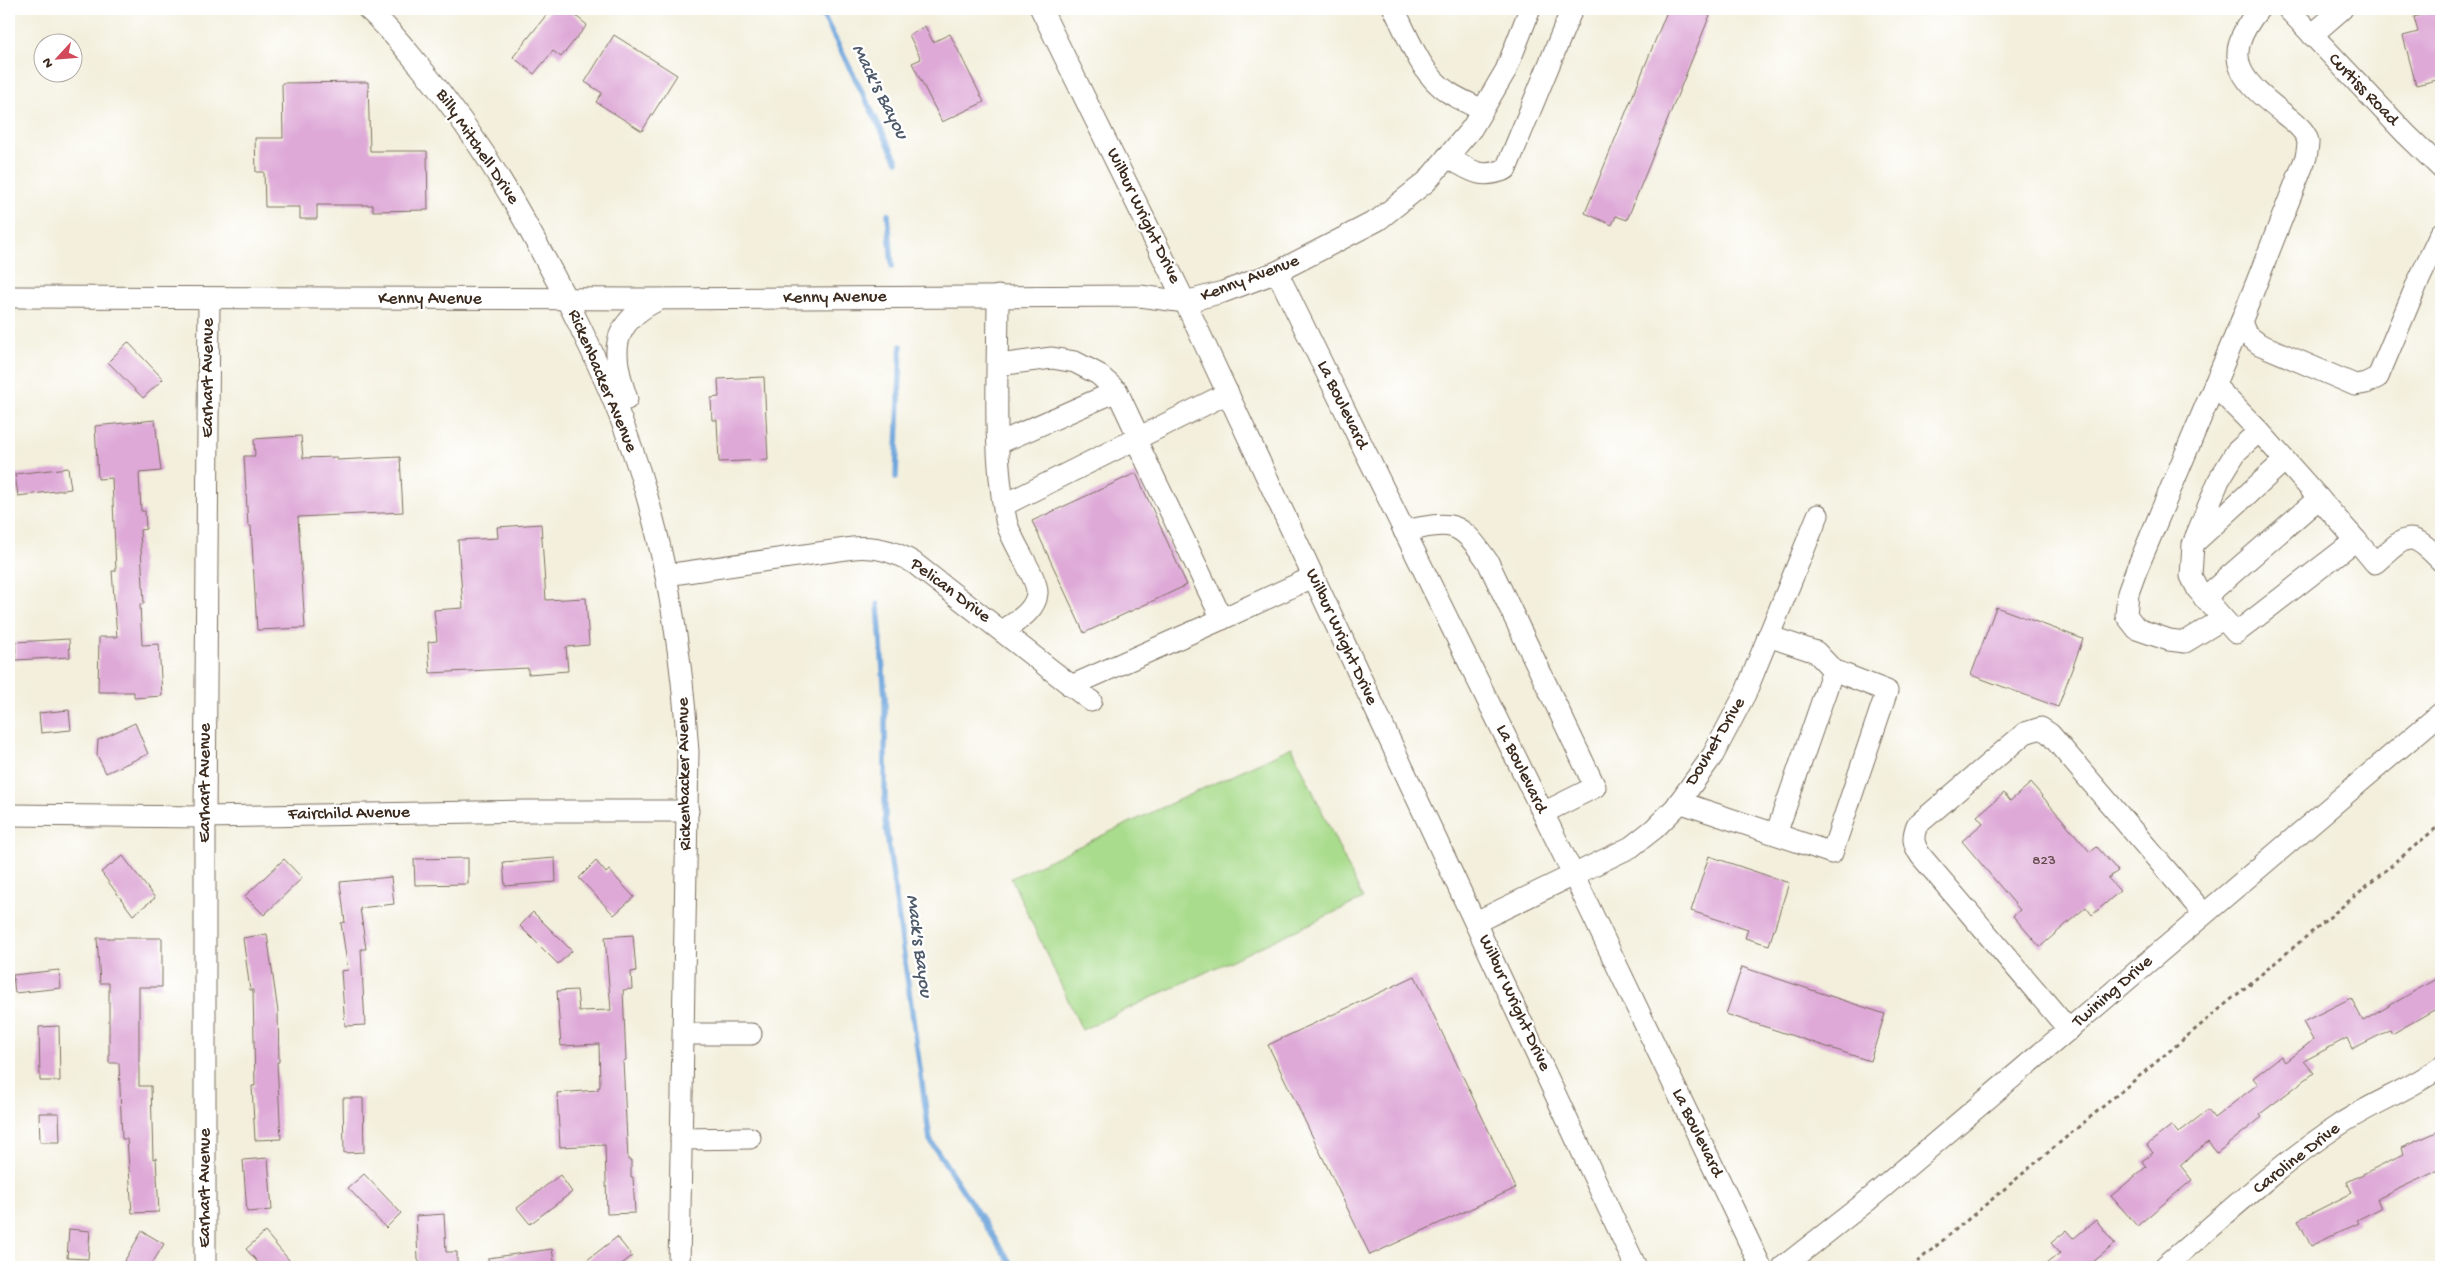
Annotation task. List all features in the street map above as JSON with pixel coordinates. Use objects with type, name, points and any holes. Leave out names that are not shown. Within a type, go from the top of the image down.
[{"type":"street","name":"Wilbur Wright Drive","points":[[1041,9],[1185,302],[1636,1267]]},
{"type":"street","points":[[1394,9],[1417,55],[1430,73],[1447,92],[1482,110]]},
{"type":"street","name":"Kenny Avenue","points":[[9,297],[659,299],[1140,296],[1185,302],[1223,292],[1277,272],[1378,220],[1426,182],[1472,128],[1506,70],[1530,9]]},
{"type":"street","points":[[1448,157],[1477,174],[1494,174],[1506,169],[1572,9]]},
{"type":"street","points":[[2223,619],[2185,642],[2169,640],[2137,629],[2126,615],[2128,593],[2136,571],[2241,322],[2306,157],[2308,141],[2302,129],[2264,98],[2238,68],[2236,52],[2240,38],[2258,9]]},
{"type":"street","name":"Curtiss Road","points":[[2288,9],[2441,168]]},
{"type":"street","points":[[2312,35],[2342,9]]},
{"type":"street","name":"Billy Mitchell Drive","points":[[371,11],[435,84],[473,135],[504,182],[568,299]]},
{"type":"street","points":[[2241,322],[2246,334],[2259,344],[2355,385],[2366,384],[2378,377],[2417,284],[2441,233]]},
{"type":"street","name":"La Boulevard","points":[[1277,272],[1574,876],[1761,1267]]},
{"type":"street","points":[[998,296],[999,443],[1004,505],[1007,523],[1023,561],[1032,574],[1037,592],[1034,603],[1025,614],[1002,631]]},
{"type":"street","name":"Earhart Avenue","points":[[205,1267],[205,817],[209,299]]},
{"type":"street","name":"Rickenbacker Avenue","points":[[568,299],[608,387],[646,492],[666,574],[684,696],[688,752],[688,811],[679,1267]]},
{"type":"street","points":[[630,445],[634,418],[617,371],[615,358],[617,344],[630,318],[643,307],[659,299]]},
{"type":"street","points":[[998,365],[1052,358],[1076,362],[1098,374],[1117,391],[1137,439],[1222,619]]},
{"type":"street","points":[[2214,385],[2259,431],[2375,563],[2400,541],[2413,538],[2422,542],[2441,561]]},
{"type":"street","points":[[999,443],[1117,391]]},
{"type":"street","points":[[1004,505],[1228,393]]},
{"type":"street","points":[[2259,431],[2236,452],[2220,480],[2193,544],[2190,576],[2204,598],[2236,633],[2356,540]]},
{"type":"street","points":[[2193,544],[2285,460]]},
{"type":"street","points":[[2204,598],[2319,498]]},
{"type":"street","name":"Douhet Drive","points":[[1476,922],[1631,847],[1654,829],[1679,802],[1713,755],[1745,694],[1818,515]]},
{"type":"street","points":[[1404,531],[1428,526],[1458,527],[1472,538],[1488,562],[1595,787],[1543,813]]},
{"type":"street","name":"Pelican Drive","points":[[666,574],[853,548],[875,547],[904,556],[914,563],[1091,701]]},
{"type":"street","points":[[1071,686],[1313,577]]},
{"type":"street","points":[[1679,802],[1832,853],[1887,691],[1833,670],[1816,652],[1768,636]]},
{"type":"street","points":[[1776,834],[1833,670]]},
{"type":"street","name":"Twining Drive","points":[[1783,1267],[1867,1201],[2441,713]]},
{"type":"street","points":[[2069,1030],[1920,856],[1914,846],[1913,836],[1917,825],[2026,733],[2041,728],[2050,734],[2204,914]]},
{"type":"street","name":"Fairchild Avenue","points":[[9,816],[205,817],[525,811],[688,811]]},
{"type":"street","points":[[684,1034],[751,1034]]},
{"type":"street","name":"Caroline Drive","points":[[2164,1267],[2338,1125],[2402,1091],[2441,1066]]},
{"type":"street","points":[[681,1139],[750,1138]]},
{"type":"path","points":[[1911,1267],[2441,824]]},
{"type":"green space","points":[[1292,747],[1363,899],[1082,1030],[1011,878]]},
{"type":"building","points":[[551,9],[567,9],[587,25],[561,57],[553,51],[534,74],[513,57]]},
{"type":"building","points":[[1668,9],[1697,9],[1710,15],[1627,220],[1616,216],[1612,225],[1585,213]]},
{"type":"building","points":[[2441,10],[2441,79],[2416,85],[2403,36],[2418,32],[2414,17]]},
{"type":"building","points":[[925,26],[933,42],[950,34],[984,102],[942,122],[912,63],[921,59],[909,35]]},
{"type":"building","points":[[614,35],[677,75],[642,131],[596,102],[602,93],[585,82]]},
{"type":"building","points":[[368,82],[370,151],[427,151],[428,210],[373,211],[373,205],[317,205],[317,219],[300,219],[300,207],[265,207],[264,172],[256,172],[255,138],[283,138],[282,83]]},
{"type":"building","points":[[128,342],[163,379],[143,398],[108,362]]},
{"type":"building","points":[[764,377],[768,460],[719,462],[717,420],[712,420],[711,398],[719,397],[718,379]]},
{"type":"building","points":[[155,420],[161,471],[139,473],[141,511],[145,511],[146,529],[140,530],[144,604],[140,604],[142,645],[159,644],[162,696],[134,698],[134,692],[98,692],[99,637],[117,637],[112,571],[116,571],[112,478],[98,479],[95,426]]},
{"type":"building","points":[[301,436],[303,458],[337,457],[337,460],[400,457],[403,512],[298,517],[305,628],[257,630],[251,526],[248,526],[244,456],[255,456],[254,439]]},
{"type":"building","points":[[68,468],[71,489],[18,496],[15,474]]},
{"type":"building","points":[[1136,473],[1187,585],[1084,633],[1032,521]]},
{"type":"building","points":[[541,524],[546,600],[586,598],[589,645],[566,647],[568,671],[528,674],[528,668],[430,673],[428,642],[437,641],[434,610],[463,608],[458,540],[498,538],[497,527]]},
{"type":"building","points":[[1996,607],[2083,639],[2058,707],[1971,675]]},
{"type":"building","points":[[69,639],[70,657],[16,660],[15,642]]},
{"type":"building","points":[[69,710],[71,730],[41,733],[39,713]]},
{"type":"building","points":[[135,723],[148,754],[106,773],[97,755],[98,740]]},
{"type":"building","points":[[2031,783],[2090,852],[2097,847],[2118,871],[2108,878],[2120,891],[2092,915],[2086,907],[2040,947],[2013,916],[2020,910],[1962,841],[1983,823],[1977,816],[2004,793],[2010,801]]},
{"type":"building","points":[[123,856],[155,898],[133,915],[101,872]]},
{"type":"building","points":[[1709,856],[1789,883],[1769,945],[1745,938],[1748,929],[1691,911]]},
{"type":"building","points":[[468,858],[468,884],[415,885],[414,859]]},
{"type":"building","points":[[555,858],[556,882],[505,886],[503,862]]},
{"type":"building","points":[[284,859],[302,878],[264,915],[245,896]]},
{"type":"building","points":[[596,861],[606,873],[609,870],[634,897],[614,915],[579,878]]},
{"type":"building","points":[[391,877],[394,904],[360,908],[366,949],[361,949],[365,1025],[345,1026],[341,971],[348,970],[341,923],[345,922],[340,882]]},
{"type":"building","points":[[533,912],[572,951],[558,964],[520,926]]},
{"type":"building","points":[[267,934],[278,1012],[279,1062],[277,1062],[281,1139],[255,1140],[252,1086],[255,1086],[253,990],[250,990],[243,938]]},
{"type":"building","points":[[633,935],[636,971],[631,972],[632,989],[623,990],[626,1060],[623,1061],[628,1160],[631,1160],[635,1213],[607,1214],[605,1145],[560,1147],[557,1093],[598,1090],[598,1087],[600,1087],[599,1044],[561,1046],[557,991],[577,990],[579,1011],[611,1010],[605,937]]},
{"type":"building","points":[[97,938],[162,938],[162,987],[139,987],[139,1086],[151,1086],[153,1159],[156,1158],[159,1212],[132,1213],[127,1139],[122,1139],[119,1063],[109,1063],[109,983],[100,983]]},
{"type":"building","points":[[1742,967],[1885,1014],[1870,1061],[1726,1014]]},
{"type":"building","points":[[59,970],[61,988],[15,993],[13,975]]},
{"type":"building","points":[[1415,976],[1516,1188],[1370,1255],[1268,1045]]},
{"type":"building","points":[[2441,976],[2441,1006],[2392,1034],[2390,1030],[2352,1049],[2347,1038],[2304,1061],[2314,1073],[2260,1114],[2262,1117],[2217,1153],[2208,1142],[2180,1165],[2192,1180],[2137,1226],[2111,1196],[2146,1167],[2142,1161],[2153,1153],[2147,1145],[2172,1125],[2178,1133],[2208,1110],[2214,1118],[2258,1084],[2253,1078],[2281,1056],[2285,1062],[2313,1040],[2303,1022],[2351,998],[2363,1021]]},
{"type":"building","points":[[59,1026],[60,1081],[40,1081],[39,1027]]},
{"type":"building","points":[[343,1098],[363,1098],[364,1152],[344,1153]]},
{"type":"building","points":[[39,1113],[59,1113],[60,1142],[40,1142]]},
{"type":"building","points":[[2441,1130],[2441,1169],[2377,1199],[2381,1208],[2357,1220],[2359,1223],[2311,1246],[2298,1220],[2352,1193],[2347,1182],[2403,1154],[2401,1148]]},
{"type":"building","points":[[268,1158],[272,1210],[247,1212],[243,1160]]},
{"type":"building","points":[[364,1174],[401,1213],[386,1228],[348,1188]]},
{"type":"building","points":[[560,1175],[572,1192],[530,1224],[517,1208]]},
{"type":"building","points":[[444,1214],[446,1252],[457,1252],[457,1267],[424,1267],[418,1260],[416,1216]]},
{"type":"building","points":[[2096,1220],[2115,1244],[2087,1267],[2042,1267],[2060,1253],[2051,1243],[2067,1230],[2074,1238]]},
{"type":"building","points":[[69,1229],[90,1231],[88,1259],[67,1258]]},
{"type":"building","points":[[142,1231],[164,1244],[150,1267],[121,1267]]},
{"type":"building","points":[[265,1232],[295,1267],[262,1267],[246,1249]]},
{"type":"building","points":[[617,1237],[632,1256],[618,1267],[578,1267]]},
{"type":"building","points":[[552,1249],[555,1267],[489,1267],[488,1258]]},
{"type":"waterway","name":"Mack's Bayou","points":[[820,9],[897,161]]},
{"type":"waterway","name":"Mack's Bayou","points":[[888,214],[892,266]]},
{"type":"waterway","name":"Mack's Bayou","points":[[896,477],[901,346]]},
{"type":"waterway","name":"Mack's Bayou","points":[[878,604],[885,698],[885,820],[930,1140],[1013,1267]]}]
